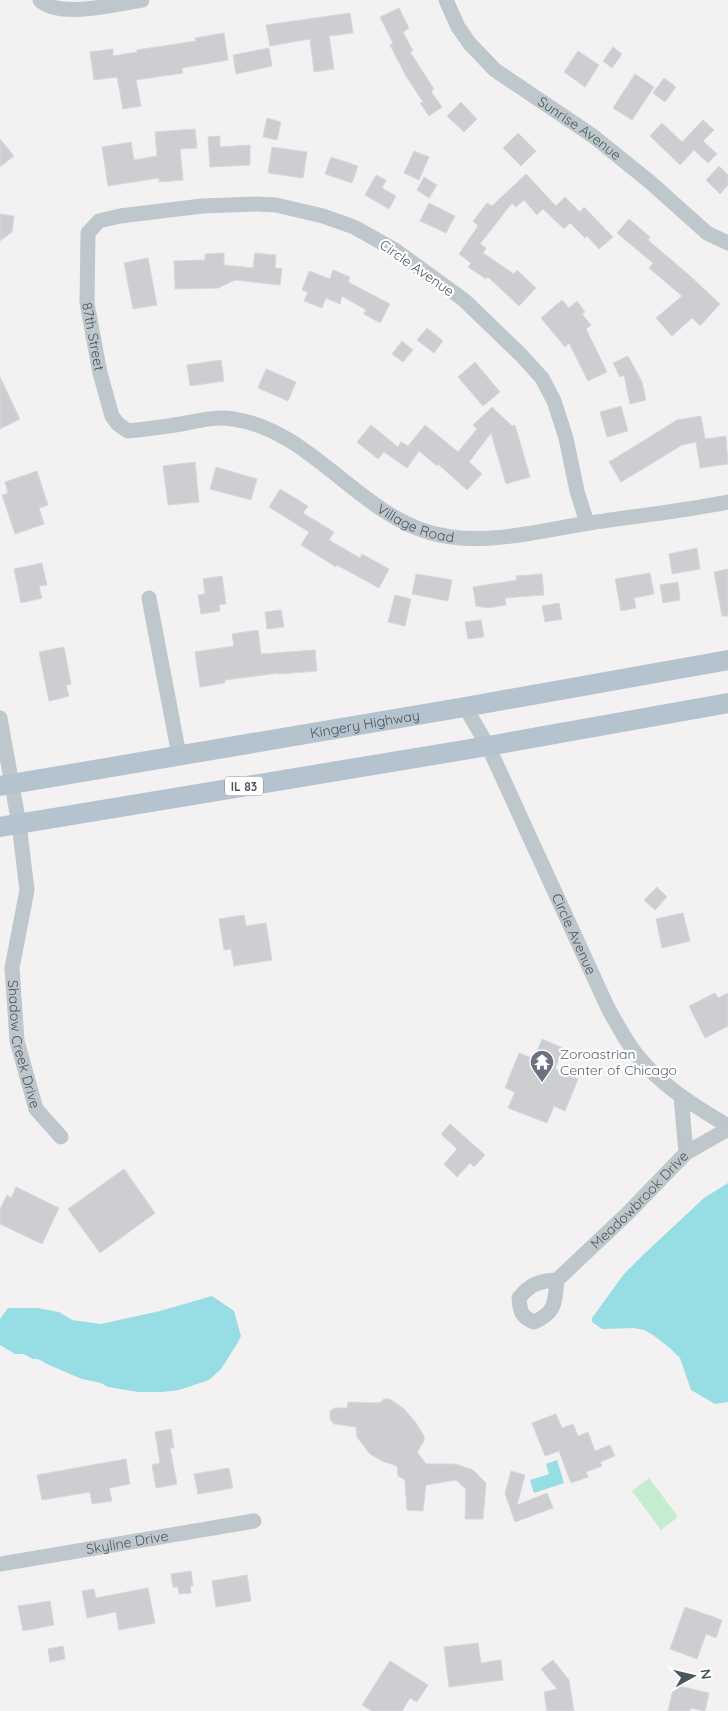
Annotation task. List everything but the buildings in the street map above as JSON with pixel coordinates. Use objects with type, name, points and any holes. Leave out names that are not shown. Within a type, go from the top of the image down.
[{"type":"main road","name":"Kingery Highway","points":[[6,785],[728,660]]},
{"type":"main road","name":"IL 83","points":[[9,825],[488,746],[728,703]]},
{"type":"street","points":[[40,0],[59,10],[84,9],[142,0]]},
{"type":"street","name":"Sunrise Avenue","points":[[446,0],[458,27],[470,44],[495,70],[593,136],[650,182],[707,233],[728,243]]},
{"type":"street","name":"Circle Avenue","points":[[88,233],[99,222],[120,216],[202,206],[276,205],[323,216],[354,227],[395,250],[464,300],[542,378],[554,401],[564,430],[577,491],[587,523]]},
{"type":"street","name":"87th Street","points":[[88,233],[87,303],[100,373],[112,416],[118,424],[128,431]]},
{"type":"street","name":"Village Road","points":[[128,431],[218,418],[249,422],[266,428],[292,443],[378,508],[409,525],[428,532],[448,536],[499,538],[728,502]]},
{"type":"street","points":[[149,598],[178,755]]},
{"type":"street","name":"Circle Avenue","points":[[465,707],[488,746],[616,1024],[650,1071],[681,1096],[728,1127]]},
{"type":"street","name":"Shadow Creek Drive","points":[[0,718],[9,825],[26,890],[12,968],[17,1041],[36,1109],[61,1137]]},
{"type":"street","points":[[681,1096],[686,1153]]},
{"type":"street","name":"Meadowbrook Drive","points":[[557,1280],[686,1153],[728,1127]]},
{"type":"street","name":"Skyline Drive","points":[[0,1564],[254,1521]]},
{"type":"green space","points":[[649,1478],[678,1517],[661,1530],[632,1491]]},
{"type":"water","points":[[728,1183],[728,1402],[715,1404],[691,1390],[680,1358],[653,1335],[644,1330],[634,1328],[602,1329],[592,1322],[592,1318],[624,1274],[643,1255],[704,1198]]},
{"type":"water","points":[[212,1296],[234,1311],[241,1336],[221,1369],[209,1380],[179,1390],[138,1392],[108,1387],[101,1383],[82,1379],[24,1354],[15,1354],[0,1345],[0,1319],[8,1308],[37,1308],[59,1312],[72,1320],[101,1324],[160,1311]]},
{"type":"water","points":[[557,1460],[564,1483],[534,1493],[530,1480],[549,1474],[546,1464]]},
{"type":"place","name":"Zoroastrian Center of Chicago","points":[[542,1083]]}]
